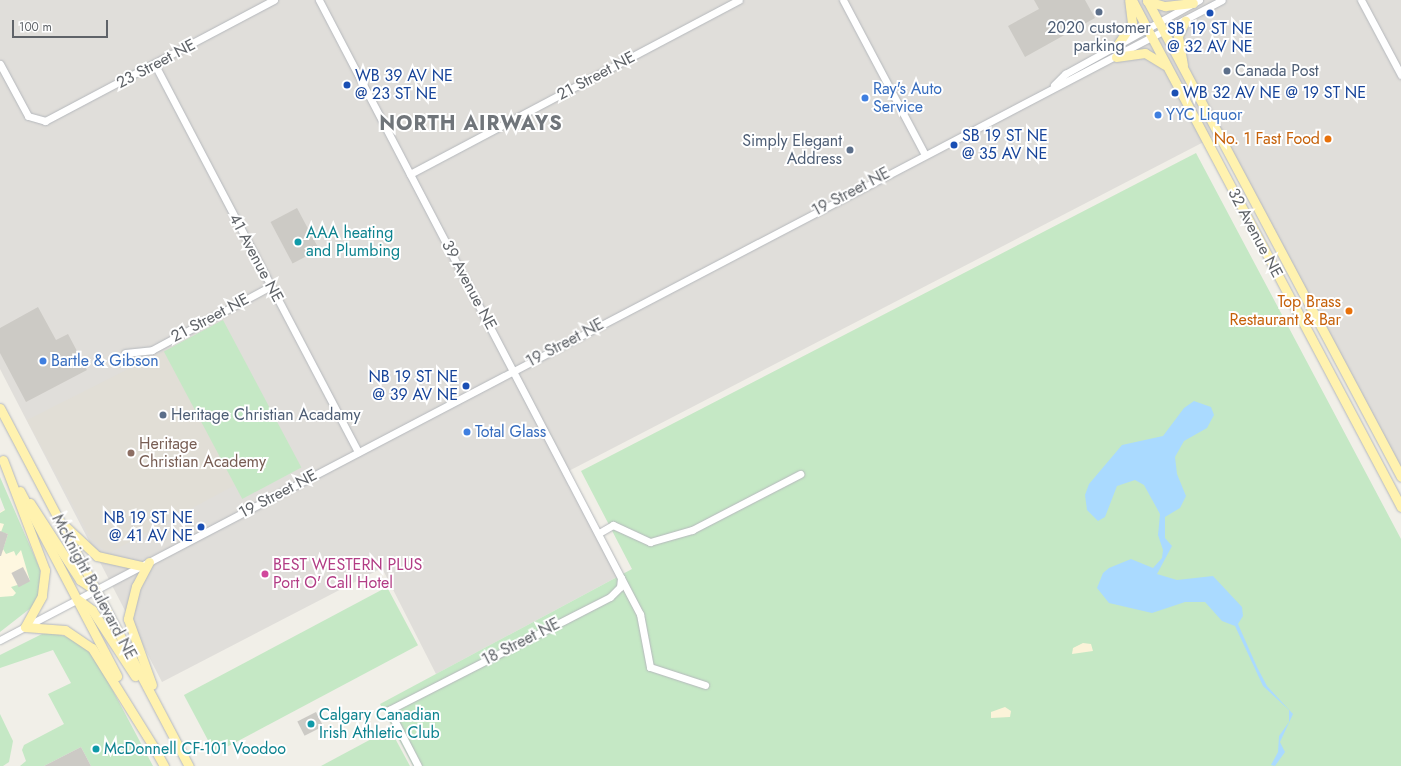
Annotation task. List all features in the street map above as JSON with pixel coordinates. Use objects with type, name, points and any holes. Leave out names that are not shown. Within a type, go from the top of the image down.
[{"type":"main road","points":[[1118,44],[1132,23],[1129,0]]},
{"type":"main road","name":"32 Avenue NE","points":[[1132,0],[1401,507]]},
{"type":"main road","points":[[1147,1],[1165,6],[1196,2]]},
{"type":"main road","name":"32 Avenue NE","points":[[1147,1],[1401,477]]},
{"type":"main road","points":[[1184,71],[1178,36],[1185,21]]},
{"type":"main road","points":[[1116,57],[1145,53],[1167,67]]},
{"type":"main road","name":"McKnight Boulevard NE","points":[[0,408],[188,766]]},
{"type":"main road","points":[[1,457],[45,570],[42,596],[25,627],[65,630],[92,648],[156,751]]},
{"type":"main road","name":"McKnight Boulevard NE","points":[[1,457],[164,766]]},
{"type":"main road","points":[[18,488],[38,512],[80,580],[95,590]]},
{"type":"main road","points":[[57,517],[97,556],[145,564],[136,586],[128,619],[171,733]]},
{"type":"main road","points":[[77,599],[92,610],[156,705]]},
{"type":"street","name":"23 Street NE","points":[[0,64],[28,116],[36,121],[55,117],[155,65],[274,0]]},
{"type":"street","name":"39 Avenue NE","points":[[319,0],[619,570],[621,578]]},
{"type":"street","name":"21 Street NE","points":[[410,174],[739,0]]},
{"type":"street","points":[[843,0],[924,153]]},
{"type":"street","name":"19 Street NE","points":[[0,640],[924,153],[1052,86],[1116,57],[1222,0]]},
{"type":"street","points":[[1361,0],[1401,75]]},
{"type":"street","name":"19 Street NE","points":[[1052,86],[1065,74],[1196,2]]},
{"type":"street","name":"41 Avenue NE","points":[[155,65],[358,452]]},
{"type":"street","name":"21 Street NE","points":[[125,353],[152,350],[271,286]]},
{"type":"street","points":[[599,533],[613,525],[650,542],[692,530],[800,474]]},
{"type":"street","points":[[621,578],[640,614],[650,667],[705,685]]},
{"type":"street","name":"18 Street NE","points":[[418,766],[390,710],[610,597],[620,587],[621,578]]},
{"type":"shaded area","points":[[0,0],[1401,0],[1401,467],[1221,133],[563,474],[617,577],[436,674],[382,568],[162,682],[0,369]]},
{"type":"shaded area","name":"Heritage Christian Academy","points":[[164,351],[235,485],[111,552],[105,551],[91,539],[27,420]]},
{"type":"shaded area","points":[[7,508],[34,570],[33,594],[0,612],[0,512]]},
{"type":"green space","points":[[1196,153],[1401,539],[1401,766],[413,766],[380,704],[632,569],[581,471]]},
{"type":"green space","points":[[223,320],[301,467],[242,499],[164,351]]},
{"type":"green space","points":[[0,477],[40,569],[40,592],[32,607],[0,632],[0,597],[13,596],[16,593],[11,587],[30,581],[21,550],[16,556],[14,551],[6,554],[3,549],[8,534],[1,532],[4,524],[0,523],[0,513],[5,510],[0,497]]},
{"type":"green space","points":[[387,587],[418,645],[215,753],[184,695]]},
{"type":"green space","points":[[55,633],[79,641],[95,657],[153,766],[91,766],[81,747],[44,766],[20,766],[26,761],[22,750],[24,745],[64,724],[48,694],[71,683],[53,650],[0,668],[0,655],[42,634]]},
{"type":"green space","points":[[0,714],[13,741],[9,762],[3,766],[0,766]]},
{"type":"green space","points":[[390,729],[410,766],[321,766]]},
{"type":"sand","points":[[1083,643],[1091,644],[1093,651],[1072,654],[1073,648]]},
{"type":"sand","points":[[1005,707],[1011,711],[1010,717],[991,718],[991,712]]},
{"type":"water","points":[[1194,401],[1211,407],[1214,415],[1207,428],[1184,441],[1175,457],[1177,474],[1186,496],[1180,508],[1165,517],[1165,538],[1172,546],[1157,574],[1177,580],[1213,576],[1242,607],[1243,616],[1238,624],[1257,667],[1267,686],[1293,714],[1280,742],[1285,752],[1275,766],[1271,765],[1278,752],[1279,736],[1289,722],[1289,710],[1263,686],[1235,626],[1222,621],[1205,602],[1185,602],[1152,613],[1109,603],[1097,588],[1103,573],[1109,568],[1131,559],[1153,568],[1162,558],[1163,550],[1158,535],[1160,514],[1144,485],[1135,480],[1117,486],[1105,517],[1098,521],[1087,510],[1085,495],[1089,484],[1122,445],[1163,436],[1184,408]]},
{"type":"building","points":[[1034,0],[1085,0],[1095,18],[1025,57],[1008,26],[1039,9]]},
{"type":"building","name":"AAA heating and Plumbing","points":[[297,208],[319,249],[293,264],[271,222]]},
{"type":"building","name":"Bartle & Gibson","points":[[38,307],[56,340],[68,334],[87,370],[26,402],[0,353],[0,328]]},
{"type":"building","points":[[0,531],[8,534],[1,556],[0,556]]},
{"type":"building","points":[[23,567],[30,581],[19,587],[11,573]]},
{"type":"building","name":"Calgary Canadian Irish Athletic Club","points":[[316,712],[323,726],[305,736],[297,722]]},
{"type":"building","points":[[81,747],[91,766],[44,766]]},
{"type":"place","name":"2020 customer parking","points":[[1099,12]]},
{"type":"place","name":"SB 19 ST NE @ 32 AV NE","points":[[1210,13]]},
{"type":"place","name":"Canada Post","points":[[1227,71]]},
{"type":"place","name":"WB 39 AV NE @ 23 ST NE","points":[[347,85]]},
{"type":"place","name":"WB 32 AV NE @ 19 ST NE","points":[[1175,93]]},
{"type":"place","name":"Ray's Auto Service","points":[[865,98]]},
{"type":"place","name":"YYC Liquor","points":[[1158,115]]},
{"type":"place","name":"No. 1 Fast Food","points":[[1328,139]]},
{"type":"place","name":"SB 19 ST NE @ 35 AV NE","points":[[954,145]]},
{"type":"place","name":"Simply Elegant Address","points":[[850,150]]},
{"type":"place","name":"AAA heating and Plumbing","points":[[298,242]]},
{"type":"place","name":"Top Brass Restaurant & Bar","points":[[1349,311]]},
{"type":"place","name":"Bartle & Gibson","points":[[43,361]]},
{"type":"place","name":"NB 19 ST NE @ 39 AV NE","points":[[466,386]]},
{"type":"place","name":"Heritage Christian Acadamy","points":[[163,415]]},
{"type":"place","name":"Total Glass","points":[[467,432]]},
{"type":"place","name":"Heritage Christian Academy","points":[[131,453]]},
{"type":"place","name":"NB 19 ST NE @ 41 AV NE","points":[[201,527]]},
{"type":"place","name":"BEST WESTERN PLUS Port O' Call Hotel","points":[[265,574]]},
{"type":"place","name":"Calgary Canadian Irish Athletic Club","points":[[311,724]]},
{"type":"place","name":"McDonnell CF-101 Voodoo","points":[[96,749]]},
{"type":"district","name":"NORTH AIRWAYS","points":[[471,123]]}]
